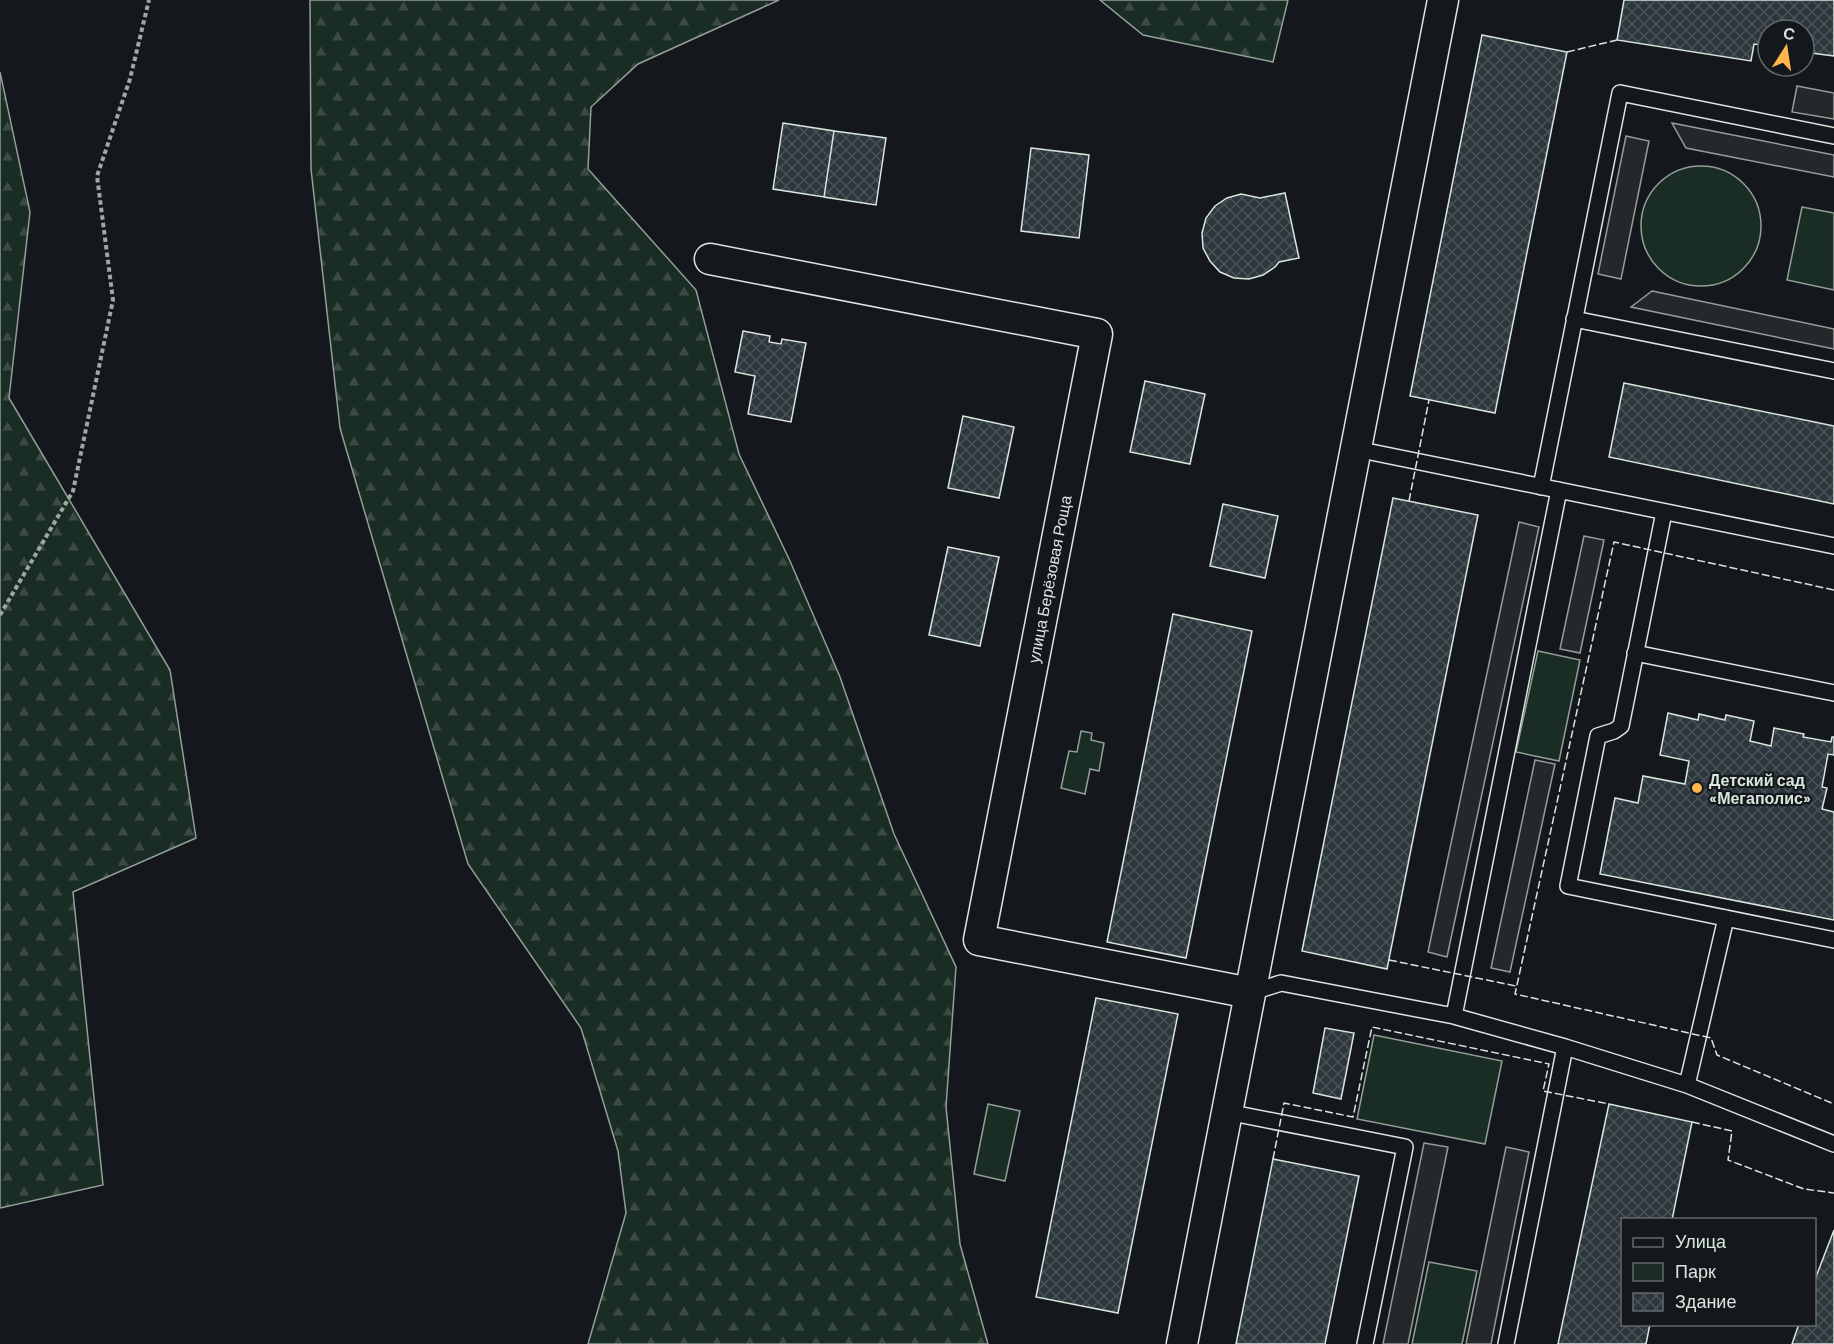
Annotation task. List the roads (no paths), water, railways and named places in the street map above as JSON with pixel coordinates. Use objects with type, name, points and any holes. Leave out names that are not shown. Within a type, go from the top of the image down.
[{"type":"street","points":[[1182,1344],[1443,0]]},
{"type":"street","name":"улица Берёзовая Роща","points":[[710,259],[1097,334],[979,940],[1250,993]]},
{"type":"lane","points":[[1541,487],[1620,93],[1834,136]]},
{"type":"lane","points":[[1574,319],[1834,371]]},
{"type":"lane","points":[[1356,449],[1834,546]]},
{"type":"lane","points":[[1454,1017],[1559,490]]},
{"type":"lane","points":[[1664,512],[1621,726],[1598,736],[1568,886],[1834,940]]},
{"type":"lane","points":[[1635,652],[1834,693]]},
{"type":"lane","points":[[1687,1086],[1726,918]]},
{"type":"lane","points":[[1250,993],[1281,983],[1454,1017],[1565,1047],[1687,1086],[1834,1144]]},
{"type":"lane","points":[[1506,1344],[1565,1047]]},
{"type":"lane","points":[[1227,1112],[1405,1147],[1365,1344]]},
{"type":"place","name":"Детский сад «Мегаполис»","points":[[1697,788]]}]
